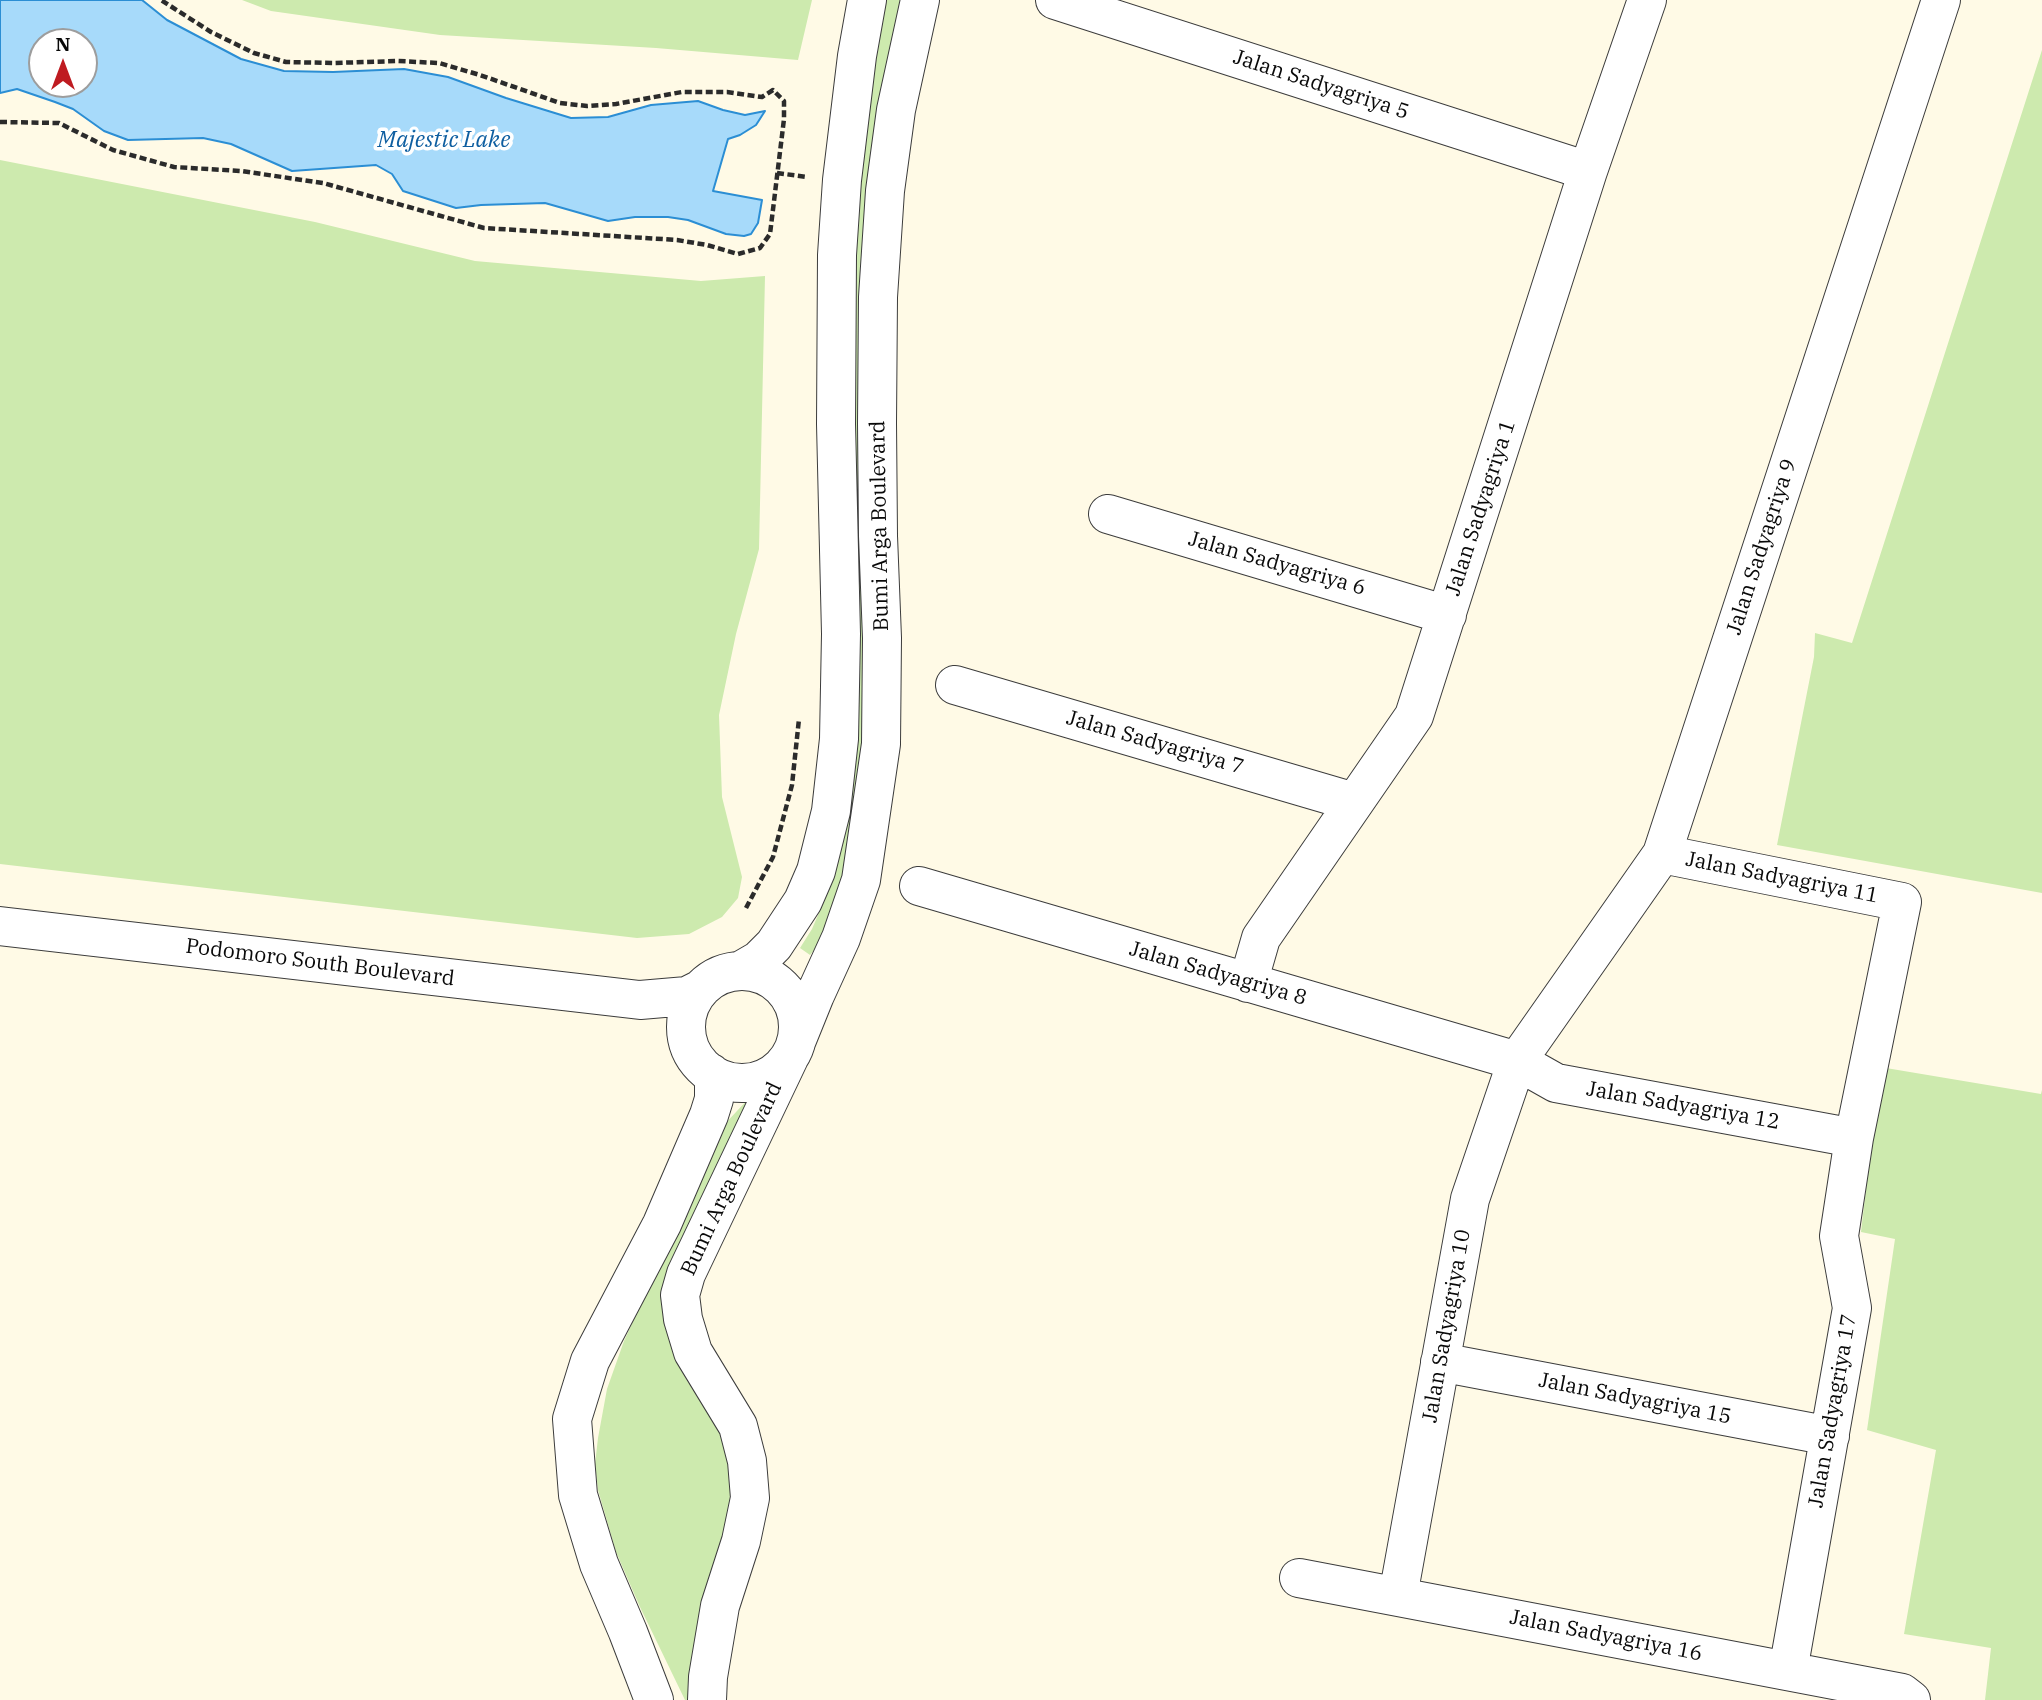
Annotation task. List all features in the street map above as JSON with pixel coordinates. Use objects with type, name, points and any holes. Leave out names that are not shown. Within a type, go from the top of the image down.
[{"type":"street","name":"Bumi Arga Boulevard","points":[[740,971],[760,960],[774,945],[803,901],[816,871],[831,811],[839,739],[841,634],[836,424],[837,255],[843,167],[856,56],[867,0]]},
{"type":"street","name":"Bumi Arga Boulevard","points":[[707,1700],[708,1677],[720,1606],[741,1541],[750,1498],[747,1461],[738,1426],[693,1352],[683,1319],[680,1295],[686,1274],[792,1050],[841,938],[861,880],[881,744],[882,638],[877,423],[878,297],[885,191],[896,110],[920,0]]},
{"type":"street","name":"Jalan Sadyagriya 5","points":[[1055,0],[1588,171]]},
{"type":"street","name":"Jalan Sadyagriya 1","points":[[1248,983],[1261,938],[1414,716],[1588,171],[1647,0]]},
{"type":"street","name":"Jalan Sadyagriya 9","points":[[1517,1061],[1662,854],[1941,0]]},
{"type":"street","name":"Jalan Sadyagriya 6","points":[[1108,514],[1447,615]]},
{"type":"street","name":"Jalan Sadyagriya 7","points":[[955,685],[1354,802]]},
{"type":"street","name":"Jalan Sadyagriya 11","points":[[1662,854],[1902,902]]},
{"type":"street","name":"Jalan Sadyagriya 8","points":[[919,886],[1517,1061]]},
{"type":"street","name":"Jalan Sadyagriya 17","points":[[1788,1671],[1852,1308],[1839,1236],[1854,1138],[1902,902]]},
{"type":"street","name":"Podomoro South Boulevard","points":[[0,926],[640,1000],[687,996],[701,989]]},
{"type":"street","points":[[740,971],[757,973],[773,980],[786,992],[795,1007],[798,1024],[792,1050],[777,1070],[761,1079],[744,1082],[726,1080],[700,1060],[686,1029],[688,1012],[695,995],[701,989],[722,974],[740,971]]},
{"type":"street","name":"Podomoro South Boulevard","points":[[640,1000],[667,1014],[680,1028],[700,1060]]},
{"type":"street","name":"Bumi Arga Boulevard","points":[[653,1700],[599,1564],[578,1496],[572,1419],[590,1361],[662,1224],[709,1115],[714,1098],[714,1082],[700,1060]]},
{"type":"street","name":"Jalan Sadyagriya 12","points":[[1517,1061],[1556,1083],[1854,1138]]},
{"type":"street","name":"Jalan Sadyagriya 10","points":[[1398,1596],[1470,1199],[1517,1061]]},
{"type":"street","name":"Jalan Sadyagriya 15","points":[[1440,1362],[1830,1436]]},
{"type":"street","name":"Jalan Sadyagriya 16","points":[[1299,1578],[1902,1693],[1911,1700]]},
{"type":"path","points":[[0,122],[59,123],[113,150],[174,167],[241,171],[323,183],[484,228],[677,240],[707,244],[738,254],[760,248],[770,234],[784,119],[784,101],[773,90],[762,97],[726,92],[682,92],[587,106],[560,103],[439,63],[286,62],[254,53],[211,32],[161,0]]},
{"type":"path","points":[[777,173],[807,177]]},
{"type":"path","points":[[746,908],[773,857],[792,785],[799,716]]},
{"type":"green space","points":[[242,0],[812,0],[798,60],[440,35],[271,11]]},
{"type":"green space","points":[[886,0],[900,0],[882,109],[860,304],[858,356],[865,724],[845,877],[822,940],[810,955],[800,948],[812,929],[830,887],[846,302],[878,38]]},
{"type":"green space","points":[[2042,50],[2042,893],[1777,845],[1814,657],[1815,633],[1852,643]]},
{"type":"green space","points":[[0,160],[315,222],[475,261],[701,281],[765,276],[759,549],[736,634],[719,715],[722,797],[742,877],[738,898],[722,917],[689,934],[637,938],[0,864]]},
{"type":"green space","points":[[1880,1067],[2041,1094],[2042,1090],[2042,1700],[1985,1700],[1991,1648],[1904,1634],[1936,1450],[1867,1430],[1895,1239],[1861,1232]]},
{"type":"green space","points":[[751,1096],[676,1353],[686,1379],[710,1414],[732,1456],[735,1488],[694,1700],[685,1700],[616,1552],[598,1490],[595,1464],[607,1389],[624,1341],[722,1127]]},
{"type":"water","name":"Majestic Lake","points":[[0,0],[142,0],[167,20],[241,59],[284,71],[404,69],[448,77],[571,118],[608,117],[651,105],[698,101],[745,115],[765,111],[756,125],[728,139],[713,191],[762,200],[758,223],[751,234],[744,236],[726,234],[688,220],[668,217],[635,217],[608,221],[545,203],[456,208],[403,191],[392,174],[376,165],[292,171],[231,144],[203,138],[128,140],[104,131],[73,109],[43,98],[98,98],[98,28],[28,28],[28,93],[17,89],[0,93]]}]
